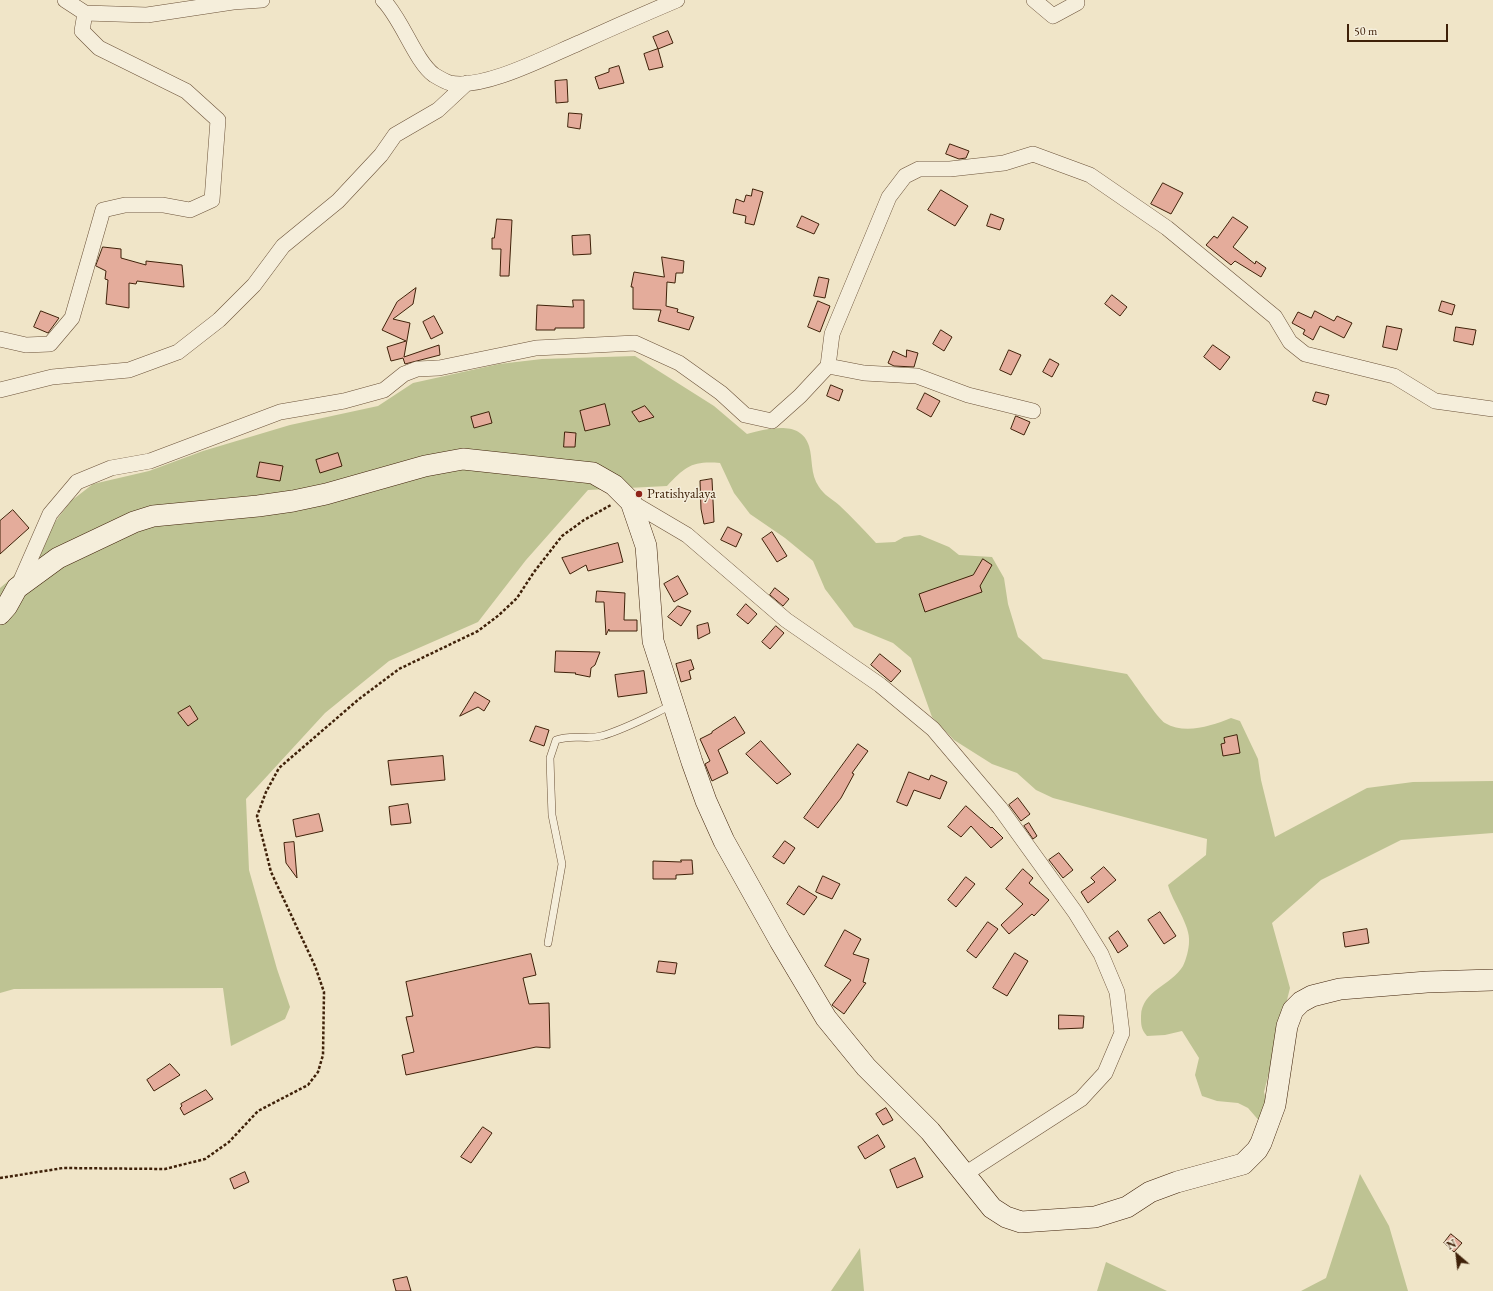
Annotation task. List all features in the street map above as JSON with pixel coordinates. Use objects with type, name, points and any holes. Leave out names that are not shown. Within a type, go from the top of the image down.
[{"type":"main road","points":[[0,614],[7,606],[17,588],[58,558],[134,522],[153,516],[258,506],[293,501],[326,494],[425,466],[463,460],[593,473],[614,485],[629,500],[646,546],[653,642],[706,801],[724,841],[780,941],[826,1018],[866,1067],[930,1130],[992,1208],[1006,1217],[1021,1222],[1095,1218],[1127,1207],[1150,1192],[1177,1182],[1243,1164],[1256,1150],[1275,1105],[1287,1026],[1293,1010],[1301,1002],[1325,992],[1340,989],[1427,982],[1493,980]]},
{"type":"street","points":[[65,0],[85,13],[147,15],[234,2],[262,0]]},
{"type":"street","points":[[383,0],[391,8],[422,59],[433,74],[450,83],[467,83],[487,79],[525,66],[677,0]]},
{"type":"street","points":[[1034,0],[1053,16],[1076,3],[1075,0]]},
{"type":"street","points":[[0,339],[26,345],[50,344],[72,318],[103,210],[125,205],[163,205],[190,210],[212,200],[218,120],[186,91],[99,48],[82,31],[85,13]]},
{"type":"street","points":[[0,390],[52,376],[128,370],[178,352],[219,320],[254,285],[283,246],[338,201],[381,155],[396,135],[438,110],[467,83]]},
{"type":"street","points":[[17,588],[50,514],[77,482],[111,468],[150,461],[280,412],[344,401],[384,390],[404,374],[417,369],[439,368],[536,348],[635,343],[679,363],[721,393],[746,415],[772,421],[800,396],[828,366],[832,334],[889,196],[905,176],[919,169],[950,169],[1004,163],[1033,154],[1090,176],[1167,228],[1274,317],[1290,342],[1305,354],[1394,376],[1435,401],[1493,409]]},
{"type":"street","points":[[828,366],[864,373],[917,376],[968,395],[1033,411]]},
{"type":"street","points":[[629,500],[687,535],[786,620],[880,685],[933,730],[1000,808],[1075,912],[1101,954],[1117,992],[1122,1033],[1106,1073],[1081,1100],[965,1174]]},
{"type":"lane","points":[[548,943],[562,864],[552,815],[550,758],[556,740],[566,736],[584,738],[600,736],[673,705]]},
{"type":"path","points":[[0,1178],[63,1168],[165,1169],[205,1159],[228,1142],[258,1111],[308,1085],[318,1072],[323,1055],[324,992],[315,966],[271,872],[257,816],[266,792],[279,768],[359,699],[399,669],[478,631],[499,615],[517,598],[534,572],[562,536],[584,520],[629,500]]},
{"type":"green space","points":[[635,356],[714,406],[747,434],[773,428],[791,429],[799,432],[805,438],[809,446],[814,477],[821,490],[849,514],[876,543],[895,542],[904,537],[920,535],[949,547],[959,555],[992,557],[1004,578],[1008,604],[1018,637],[1043,659],[1127,674],[1157,715],[1165,723],[1173,727],[1189,729],[1198,728],[1231,718],[1240,721],[1258,759],[1261,780],[1275,837],[1367,788],[1413,782],[1493,781],[1493,833],[1401,840],[1321,880],[1272,923],[1290,988],[1264,1092],[1275,1139],[1248,1108],[1238,1103],[1217,1101],[1202,1096],[1195,1075],[1199,1058],[1182,1031],[1165,1035],[1147,1036],[1142,1027],[1141,1016],[1146,1000],[1178,973],[1183,966],[1188,951],[1189,936],[1187,929],[1168,885],[1206,855],[1207,839],[1053,798],[1036,790],[1017,773],[992,764],[954,740],[932,717],[911,658],[893,643],[854,627],[825,589],[813,561],[785,538],[750,514],[734,493],[720,463],[703,463],[690,466],[667,486],[588,490],[526,560],[478,622],[389,661],[325,713],[246,799],[249,870],[277,969],[290,1007],[285,1019],[231,1046],[223,988],[14,989],[0,993],[0,588],[12,578],[71,501],[93,484],[149,471],[203,451],[290,425],[378,406],[413,383],[499,364],[542,359]]},
{"type":"green space","points":[[1360,1174],[1389,1226],[1408,1291],[1301,1291],[1326,1278]]},
{"type":"green space","points":[[860,1248],[864,1291],[831,1291]]},
{"type":"green space","points":[[1106,1262],[1167,1291],[1097,1291]]},
{"type":"building","points":[[668,31],[673,43],[658,49],[653,37]]},
{"type":"building","points":[[658,49],[663,67],[649,70],[644,54]]},
{"type":"building","points":[[619,66],[624,83],[599,89],[595,77],[609,72],[609,69]]},
{"type":"building","points":[[567,80],[568,102],[556,103],[555,81]]},
{"type":"building","points":[[569,113],[582,114],[580,129],[568,127]]},
{"type":"building","points":[[950,144],[969,151],[966,158],[959,159],[946,154]]},
{"type":"building","points":[[1163,183],[1183,193],[1171,214],[1151,204]]},
{"type":"building","points":[[753,189],[763,192],[754,225],[745,223],[746,216],[733,213],[736,199],[744,202],[746,195],[751,196]]},
{"type":"building","points":[[941,190],[968,206],[955,226],[928,210]]},
{"type":"building","points":[[991,214],[1004,219],[1000,230],[987,226]]},
{"type":"building","points":[[802,216],[819,224],[814,234],[797,227]]},
{"type":"building","points":[[1233,217],[1248,227],[1233,247],[1255,264],[1256,261],[1266,268],[1261,277],[1235,261],[1231,265],[1206,245],[1214,236],[1217,238]]},
{"type":"building","points":[[497,219],[512,220],[509,276],[500,276],[501,249],[492,249],[492,238],[494,238]]},
{"type":"building","points":[[590,235],[591,254],[573,255],[572,236]]},
{"type":"building","points":[[103,247],[121,249],[121,258],[146,265],[146,261],[182,265],[184,287],[137,281],[136,284],[129,283],[129,308],[106,304],[108,280],[105,279],[106,271],[96,266]]},
{"type":"building","points":[[662,257],[684,261],[683,273],[676,273],[675,283],[667,282],[666,306],[678,309],[677,312],[694,317],[689,330],[658,321],[661,310],[633,309],[633,287],[631,287],[634,272],[664,277]]},
{"type":"building","points":[[819,277],[829,279],[825,298],[814,296]]},
{"type":"building","points":[[416,288],[413,304],[393,319],[410,323],[404,357],[439,345],[440,355],[405,364],[403,358],[391,361],[387,347],[406,341],[382,330],[397,302]]},
{"type":"building","points":[[1112,295],[1127,307],[1120,316],[1105,304]]},
{"type":"building","points":[[573,300],[584,300],[584,328],[555,328],[555,330],[536,330],[537,305],[573,307]]},
{"type":"building","points":[[818,301],[830,306],[820,332],[808,327]]},
{"type":"building","points":[[1442,301],[1455,305],[1452,315],[1439,311]]},
{"type":"building","points":[[41,311],[59,318],[48,333],[34,327]]},
{"type":"building","points":[[1315,311],[1334,321],[1337,316],[1352,323],[1344,338],[1320,326],[1313,340],[1303,334],[1305,330],[1292,323],[1298,312],[1311,318]]},
{"type":"building","points":[[434,316],[443,333],[431,339],[423,322]]},
{"type":"building","points":[[1387,326],[1402,329],[1397,350],[1383,347]]},
{"type":"building","points":[[1456,327],[1476,330],[1473,345],[1454,341]]},
{"type":"building","points":[[941,330],[952,337],[944,351],[933,344]]},
{"type":"building","points":[[1213,345],[1230,357],[1220,370],[1204,357]]},
{"type":"building","points":[[907,350],[918,353],[914,367],[894,366],[888,363],[893,351],[906,357]]},
{"type":"building","points":[[1009,350],[1021,355],[1011,375],[1000,370]]},
{"type":"building","points":[[1050,359],[1059,364],[1052,377],[1043,372]]},
{"type":"building","points":[[831,385],[843,390],[839,401],[827,396]]},
{"type":"building","points":[[1316,392],[1329,395],[1326,405],[1313,401]]},
{"type":"building","points":[[925,393],[940,401],[931,417],[917,409]]},
{"type":"building","points":[[605,404],[610,425],[585,431],[580,411]]},
{"type":"building","points":[[645,406],[654,417],[639,422],[632,412]]},
{"type":"building","points":[[489,412],[492,423],[474,428],[471,417]]},
{"type":"building","points":[[1016,416],[1030,422],[1024,435],[1011,429]]},
{"type":"building","points":[[565,432],[576,433],[575,447],[564,447]]},
{"type":"building","points":[[338,453],[342,466],[320,473],[316,460]]},
{"type":"building","points":[[260,462],[283,466],[280,481],[257,477]]},
{"type":"building","points":[[712,479],[714,522],[704,524],[701,509],[700,481]]},
{"type":"building","points":[[13,510],[29,528],[0,554],[0,521]]},
{"type":"building","points":[[728,527],[742,534],[736,547],[721,540]]},
{"type":"building","points":[[772,532],[787,556],[777,562],[762,539]]},
{"type":"building","points":[[618,543],[623,562],[588,571],[586,565],[570,574],[562,558]]},
{"type":"building","points":[[983,559],[992,565],[980,586],[982,592],[925,612],[919,594],[973,575]]},
{"type":"building","points":[[678,576],[688,594],[674,602],[664,584]]},
{"type":"building","points":[[775,588],[789,599],[783,606],[770,595]]},
{"type":"building","points":[[597,591],[625,593],[624,620],[637,620],[637,631],[609,631],[609,629],[606,635],[604,602],[596,602]]},
{"type":"building","points":[[746,604],[757,614],[748,624],[737,615]]},
{"type":"building","points":[[678,606],[691,611],[681,626],[668,617]]},
{"type":"building","points":[[708,623],[710,633],[698,639],[697,626]]},
{"type":"building","points":[[776,626],[784,633],[770,649],[762,642]]},
{"type":"building","points":[[556,651],[600,652],[595,665],[591,668],[590,677],[575,674],[576,673],[555,672]]},
{"type":"building","points":[[880,654],[901,671],[891,682],[871,665]]},
{"type":"building","points":[[691,660],[694,669],[689,671],[691,679],[681,682],[676,664]]},
{"type":"building","points":[[644,671],[647,693],[618,697],[615,675]]},
{"type":"building","points":[[475,692],[490,701],[484,711],[478,707],[460,716]]},
{"type":"building","points":[[190,706],[198,719],[188,726],[178,713]]},
{"type":"building","points":[[735,717],[745,733],[718,750],[728,773],[712,781],[705,764],[710,761],[700,739],[712,733]]},
{"type":"building","points":[[536,726],[549,730],[544,746],[530,741]]},
{"type":"building","points":[[1237,735],[1240,753],[1223,756],[1221,744],[1225,743],[1224,738]]},
{"type":"building","points":[[761,741],[791,774],[777,784],[746,754]]},
{"type":"building","points":[[858,744],[868,751],[852,773],[854,774],[841,798],[818,828],[804,818]]},
{"type":"building","points":[[443,756],[445,780],[391,785],[388,761]]},
{"type":"building","points":[[909,772],[929,780],[931,775],[947,782],[940,799],[914,790],[907,806],[897,802]]},
{"type":"building","points":[[1018,798],[1030,814],[1021,821],[1009,805]]},
{"type":"building","points":[[408,804],[411,823],[391,825],[389,807]]},
{"type":"building","points":[[966,806],[1003,838],[991,848],[971,826],[961,837],[948,827]]},
{"type":"building","points":[[319,814],[323,831],[296,837],[293,820]]},
{"type":"building","points":[[1029,823],[1037,836],[1033,839],[1024,826]]},
{"type":"building","points":[[785,841],[795,848],[784,864],[773,857]]},
{"type":"building","points":[[294,842],[297,878],[286,863],[284,843]]},
{"type":"building","points":[[1059,853],[1073,870],[1063,878],[1049,860]]},
{"type":"building","points":[[681,860],[692,860],[693,874],[676,875],[676,879],[653,879],[653,861],[681,862]]},
{"type":"building","points":[[1104,867],[1116,880],[1088,903],[1081,892],[1095,882],[1091,878]]},
{"type":"building","points":[[1023,869],[1033,878],[1029,883],[1049,900],[1034,916],[1032,914],[1009,934],[1001,925],[1023,904],[1006,889]]},
{"type":"building","points":[[823,876],[840,884],[832,899],[816,892]]},
{"type":"building","points":[[966,877],[975,884],[956,907],[948,900]]},
{"type":"building","points":[[799,886],[817,897],[804,915],[787,904]]},
{"type":"building","points":[[1160,912],[1176,936],[1164,944],[1148,920]]},
{"type":"building","points":[[988,922],[998,929],[976,958],[967,951]]},
{"type":"building","points":[[1367,929],[1369,943],[1345,947],[1343,933]]},
{"type":"building","points":[[845,930],[861,939],[853,954],[869,959],[863,982],[866,983],[844,1014],[832,1005],[851,980],[825,966]]},
{"type":"building","points":[[1118,931],[1128,946],[1118,953],[1109,938]]},
{"type":"building","points":[[1015,953],[1028,961],[1007,996],[993,988]]},
{"type":"building","points":[[531,954],[536,975],[523,978],[529,1004],[549,1003],[550,1048],[536,1047],[406,1075],[402,1055],[414,1052],[406,1017],[413,1016],[406,982]]},
{"type":"building","points":[[659,961],[677,963],[675,974],[657,972]]},
{"type":"building","points":[[1059,1015],[1084,1016],[1083,1028],[1059,1029]]},
{"type":"building","points":[[170,1064],[180,1075],[154,1091],[147,1080]]},
{"type":"building","points":[[206,1090],[213,1099],[184,1115],[180,1108],[182,1106],[181,1104]]},
{"type":"building","points":[[886,1108],[893,1120],[883,1125],[876,1114]]},
{"type":"building","points":[[483,1127],[492,1133],[471,1163],[461,1157]]},
{"type":"building","points":[[878,1135],[885,1147],[865,1159],[858,1147]]},
{"type":"building","points":[[915,1158],[923,1177],[897,1188],[890,1170]]},
{"type":"building","points":[[245,1172],[249,1182],[234,1189],[230,1179]]},
{"type":"building","points":[[1451,1234],[1462,1243],[1454,1252],[1444,1243]]},
{"type":"building","points":[[407,1277],[411,1291],[396,1291],[393,1280]]},
{"type":"place","name":"Pratishyalaya","points":[[639,494]]}]
